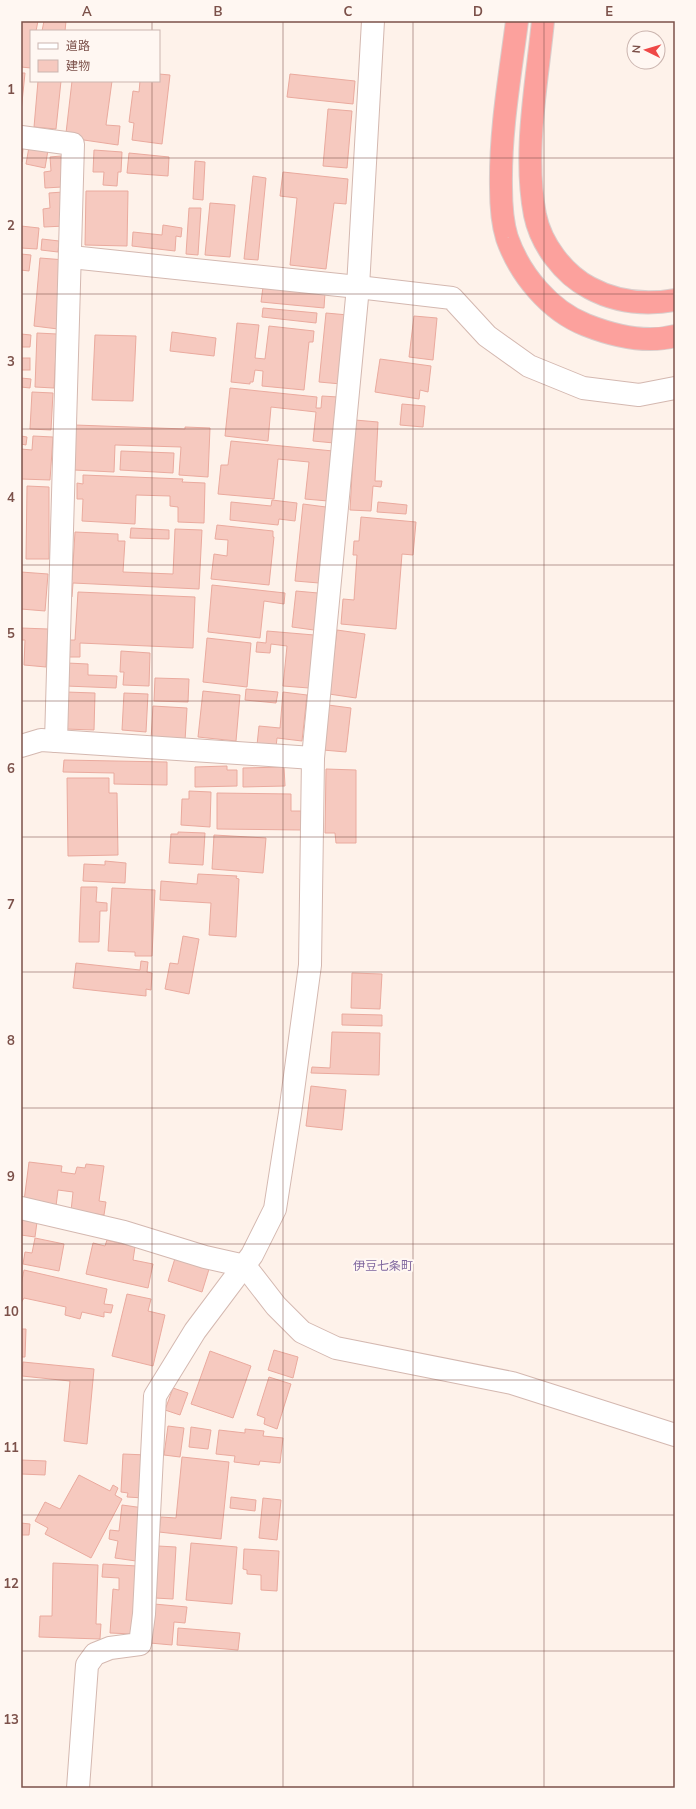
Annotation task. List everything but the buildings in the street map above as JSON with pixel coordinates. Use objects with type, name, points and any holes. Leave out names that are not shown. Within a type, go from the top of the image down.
[{"type":"highway","points":[[517,21],[504,124],[501,167],[502,204],[507,237],[520,264],[535,287],[554,306],[580,323],[610,334],[639,339],[675,336]]},
{"type":"highway","points":[[543,21],[531,137],[530,182],[535,216],[546,244],[563,268],[582,284],[606,296],[632,302],[658,303],[675,300]]},
{"type":"street","points":[[78,1788],[88,1666],[95,1654],[110,1648],[140,1644],[144,1614],[156,1396],[195,1330],[252,1255],[275,1209],[309,973],[313,758],[358,286],[374,21]]},
{"type":"street","points":[[21,138],[73,144],[71,257],[56,741]]},
{"type":"street","points":[[71,257],[358,286],[452,298],[487,336],[529,366],[583,388],[639,394],[675,388]]},
{"type":"street","points":[[21,746],[41,740],[313,758]]},
{"type":"street","points":[[21,1208],[124,1232],[205,1257],[244,1266],[276,1306],[302,1332],[336,1348],[512,1383],[675,1435]]},
{"type":"district","name":"伊豆七条町","points":[[383,1266]]}]
